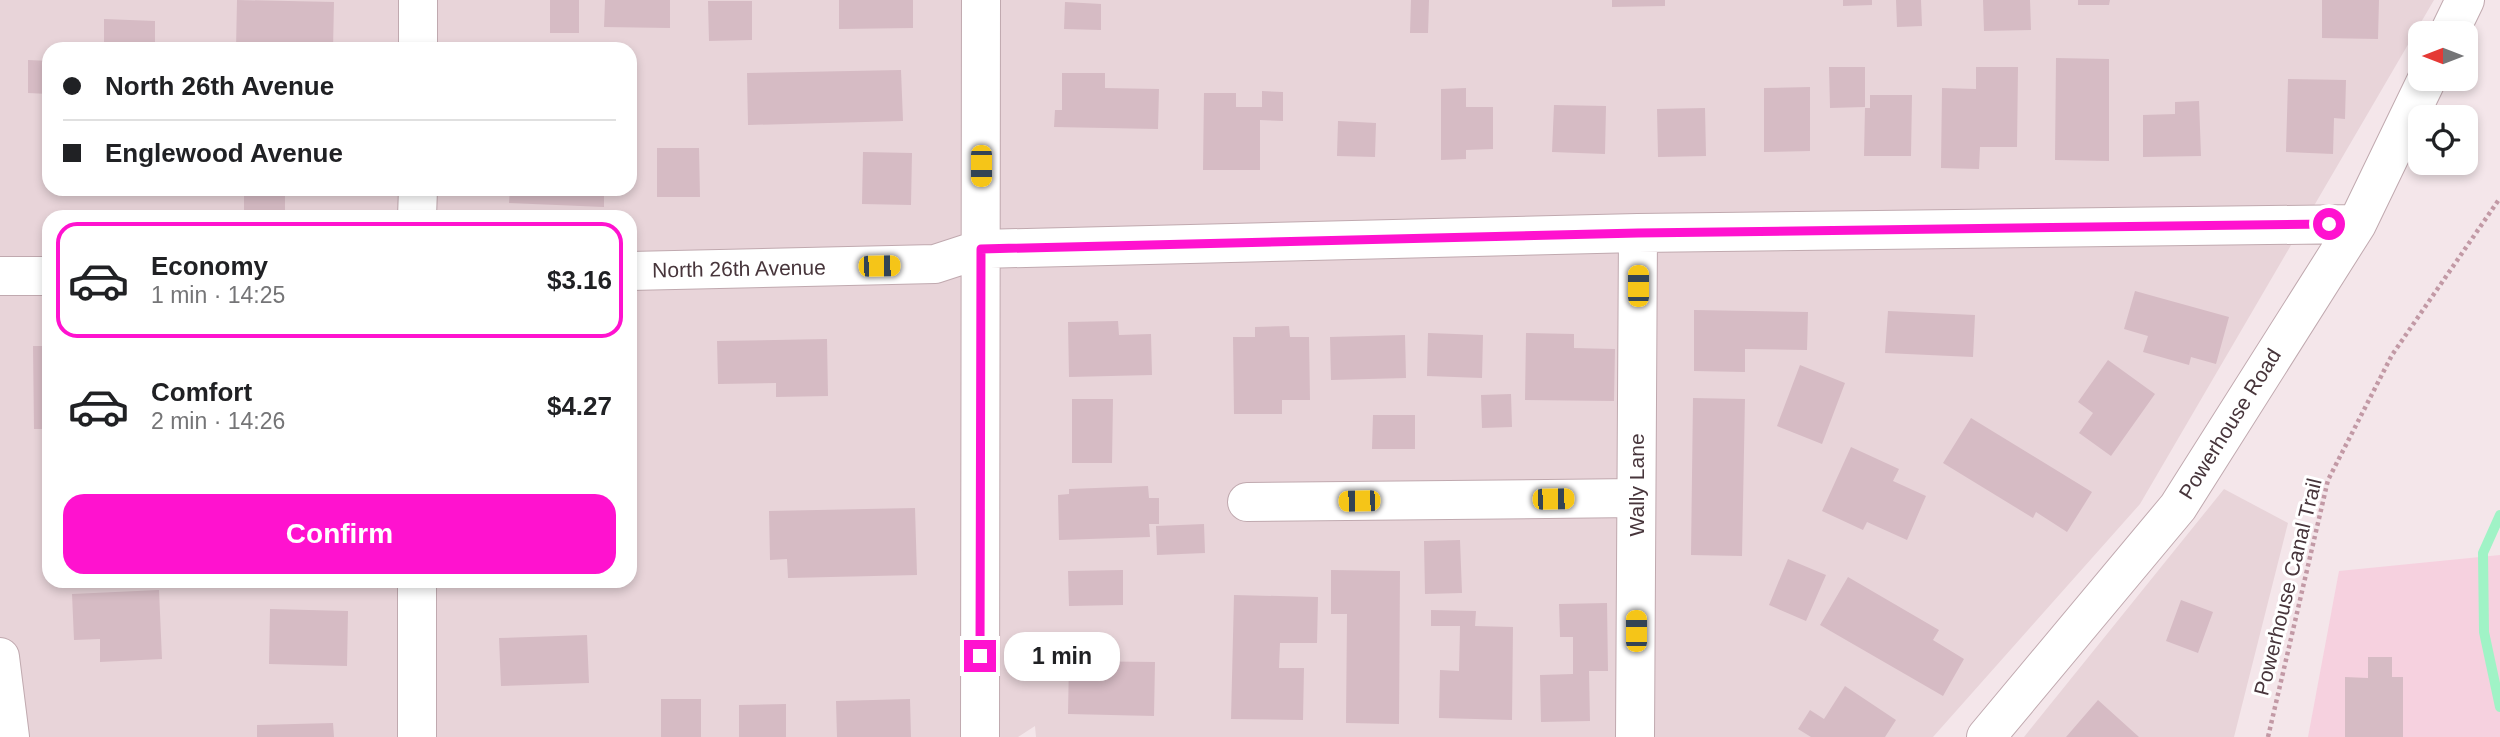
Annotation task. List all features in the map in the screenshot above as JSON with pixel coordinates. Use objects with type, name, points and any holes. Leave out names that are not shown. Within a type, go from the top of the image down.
[{"type":"street","points":[[418,0],[418,42]]},
{"type":"street","points":[[980,737],[981,0]]},
{"type":"street","points":[[2455,21],[2465,0]]},
{"type":"street","name":"Powerhouse Road","points":[[1986,737],[2178,507],[2357,224],[2421,91]]},
{"type":"street","name":"North 26th Avenue","points":[[637,271],[934,264],[981,249],[1638,233],[2357,224]]},
{"type":"street","name":"Wally Lane","points":[[1635,737],[1638,233]]},
{"type":"street","points":[[0,276],[42,276]]},
{"type":"street","points":[[1247,502],[1636,498]]},
{"type":"street","points":[[417,588],[417,737]]},
{"type":"street","points":[[0,657],[10,737]]},
{"type":"path","name":"Powerhouse Canal Trail","points":[[2268,737],[2328,480],[2392,355],[2500,198]]},
{"type":"shaded area","points":[[0,0],[2434,0],[2422,21],[2408,21],[2408,45],[2140,504],[1933,737],[1036,737],[1035,726],[1018,737],[0,737]]},
{"type":"shaded area","points":[[2224,489],[2288,523],[2234,737],[2024,737]]},
{"type":"shaded area","points":[[2500,555],[2500,737],[2308,737],[2339,571]]},
{"type":"building","points":[[237,0],[334,2],[333,42],[236,42]]},
{"type":"building","points":[[550,0],[579,0],[579,33],[550,33]]},
{"type":"building","points":[[605,0],[670,0],[670,28],[604,27]]},
{"type":"building","points":[[839,0],[913,0],[913,28],[839,29]]},
{"type":"building","points":[[1411,0],[1429,0],[1428,33],[1410,33]]},
{"type":"building","points":[[1612,0],[1665,0],[1665,6],[1612,7]]},
{"type":"building","points":[[1843,0],[1872,0],[1872,5],[1843,6]]},
{"type":"building","points":[[1896,0],[1921,0],[1922,26],[1897,27]]},
{"type":"building","points":[[1983,0],[2030,0],[2031,30],[1984,31]]},
{"type":"building","points":[[2078,0],[2110,0],[2109,5],[2078,5]]},
{"type":"building","points":[[2322,0],[2379,0],[2378,39],[2322,38]]},
{"type":"building","points":[[708,1],[752,1],[752,40],[709,41]]},
{"type":"building","points":[[1065,2],[1101,4],[1101,30],[1064,29]]},
{"type":"building","points":[[104,19],[155,21],[155,42],[104,42]]},
{"type":"building","points":[[2056,58],[2109,59],[2109,161],[2055,160]]},
{"type":"building","points":[[28,60],[42,61],[42,94],[28,93]]},
{"type":"building","points":[[1829,67],[1865,67],[1865,107],[1830,108]]},
{"type":"building","points":[[1976,67],[2018,67],[2017,147],[1980,147],[1979,169],[1941,168],[1942,88],[1976,89]]},
{"type":"building","points":[[901,70],[903,121],[748,125],[747,73]]},
{"type":"building","points":[[1062,73],[1105,73],[1105,88],[1159,89],[1158,129],[1054,127],[1055,110],[1062,110]]},
{"type":"building","points":[[2288,79],[2346,80],[2345,119],[2334,118],[2333,154],[2286,152]]},
{"type":"building","points":[[1810,87],[1810,151],[1764,152],[1764,88]]},
{"type":"building","points":[[1466,88],[1466,107],[1493,107],[1493,149],[1466,150],[1466,159],[1441,160],[1441,89]]},
{"type":"building","points":[[1262,91],[1283,92],[1283,121],[1260,120],[1260,170],[1203,170],[1204,93],[1236,93],[1236,107],[1262,107]]},
{"type":"building","points":[[1870,95],[1912,95],[1911,156],[1864,156],[1865,108],[1870,108]]},
{"type":"building","points":[[2199,101],[2201,156],[2143,157],[2143,115],[2175,114],[2175,102]]},
{"type":"building","points":[[1554,105],[1606,106],[1605,154],[1552,152]]},
{"type":"building","points":[[1705,108],[1706,156],[1658,157],[1657,109]]},
{"type":"building","points":[[1338,121],[1376,123],[1375,157],[1337,156]]},
{"type":"building","points":[[657,148],[699,148],[700,197],[657,197]]},
{"type":"building","points":[[863,152],[912,153],[911,205],[862,204]]},
{"type":"building","points":[[244,196],[285,196],[285,210],[244,210]]},
{"type":"building","points":[[510,196],[604,196],[604,207],[509,203]]},
{"type":"building","points":[[2135,291],[2229,317],[2216,364],[2191,357],[2189,365],[2143,352],[2148,336],[2124,329]]},
{"type":"building","points":[[1694,310],[1808,312],[1807,350],[1745,349],[1745,372],[1694,371]]},
{"type":"building","points":[[1888,311],[1975,315],[1973,357],[1885,353]]},
{"type":"building","points":[[1118,321],[1119,335],[1151,334],[1152,375],[1069,377],[1068,322]]},
{"type":"building","points":[[1289,326],[1290,337],[1309,337],[1310,400],[1282,400],[1282,414],[1234,414],[1233,337],[1255,337],[1255,327]]},
{"type":"building","points":[[1428,333],[1483,335],[1482,378],[1427,376]]},
{"type":"building","points":[[1526,333],[1574,334],[1574,348],[1615,349],[1614,401],[1525,400]]},
{"type":"building","points":[[1405,335],[1406,378],[1331,380],[1330,337]]},
{"type":"building","points":[[827,339],[828,396],[776,397],[776,383],[718,384],[717,341]]},
{"type":"building","points":[[33,346],[42,346],[42,429],[34,429]]},
{"type":"building","points":[[2108,360],[2155,394],[2111,456],[2079,433],[2093,413],[2078,402]]},
{"type":"building","points":[[1800,365],[1845,383],[1822,444],[1777,426]]},
{"type":"building","points":[[1511,394],[1512,427],[1482,428],[1481,395]]},
{"type":"building","points":[[1693,398],[1745,399],[1742,556],[1691,555]]},
{"type":"building","points":[[1072,399],[1113,399],[1112,463],[1072,463]]},
{"type":"building","points":[[1373,415],[1415,415],[1415,449],[1372,449]]},
{"type":"building","points":[[1971,418],[2092,492],[2067,532],[2036,512],[2033,518],[1943,463]]},
{"type":"building","points":[[1851,447],[1899,469],[1893,481],[1926,496],[1907,540],[1867,522],[1863,530],[1822,511]]},
{"type":"building","points":[[1148,486],[1149,498],[1159,498],[1159,524],[1149,524],[1150,537],[1059,540],[1058,495],[1069,494],[1069,489]]},
{"type":"building","points":[[915,508],[917,575],[788,578],[787,559],[770,560],[769,511]]},
{"type":"building","points":[[1204,524],[1205,553],[1157,555],[1156,526]]},
{"type":"building","points":[[1460,540],[1462,593],[1425,594],[1424,541]]},
{"type":"building","points":[[1788,559],[1826,575],[1806,621],[1769,605]]},
{"type":"building","points":[[1123,570],[1123,605],[1069,606],[1068,571]]},
{"type":"building","points":[[1331,570],[1400,571],[1399,724],[1346,723],[1347,614],[1331,614]]},
{"type":"building","points":[[1848,577],[1939,630],[1933,640],[1964,659],[1943,696],[1820,625]]},
{"type":"building","points":[[159,590],[162,659],[100,662],[100,639],[74,640],[72,594]]},
{"type":"building","points":[[1234,595],[1318,597],[1317,643],[1280,643],[1279,668],[1304,668],[1303,720],[1231,719]]},
{"type":"building","points":[[2181,600],[2213,612],[2198,653],[2166,641]]},
{"type":"building","points":[[1607,603],[1608,671],[1589,671],[1590,721],[1541,722],[1540,675],[1573,674],[1573,637],[1560,637],[1559,604]]},
{"type":"building","points":[[270,609],[348,611],[347,666],[269,664]]},
{"type":"building","points":[[1431,610],[1476,611],[1475,626],[1513,627],[1512,720],[1439,718],[1440,670],[1459,671],[1460,626],[1431,626]]},
{"type":"building","points":[[587,635],[589,683],[501,686],[499,638]]},
{"type":"building","points":[[2368,657],[2392,657],[2392,677],[2403,677],[2403,737],[2345,737],[2345,677],[2368,678]]},
{"type":"building","points":[[1069,661],[1155,662],[1154,716],[1068,714]]},
{"type":"building","points":[[1845,686],[1896,720],[1885,737],[1811,737],[1798,729],[1810,710],[1824,719]]},
{"type":"building","points":[[661,699],[701,699],[701,737],[661,737]]},
{"type":"building","points":[[910,699],[911,737],[837,737],[836,701]]},
{"type":"building","points":[[2098,700],[2139,737],[2066,737]]},
{"type":"building","points":[[786,704],[786,737],[739,737],[739,705]]},
{"type":"building","points":[[333,723],[334,737],[257,737],[257,725]]},
{"type":"waterway","points":[[2500,515],[2483,553],[2484,632],[2500,707]]},
{"type":"route","points":[[980,656],[981,249],[1638,233],[2329,224]]}]
